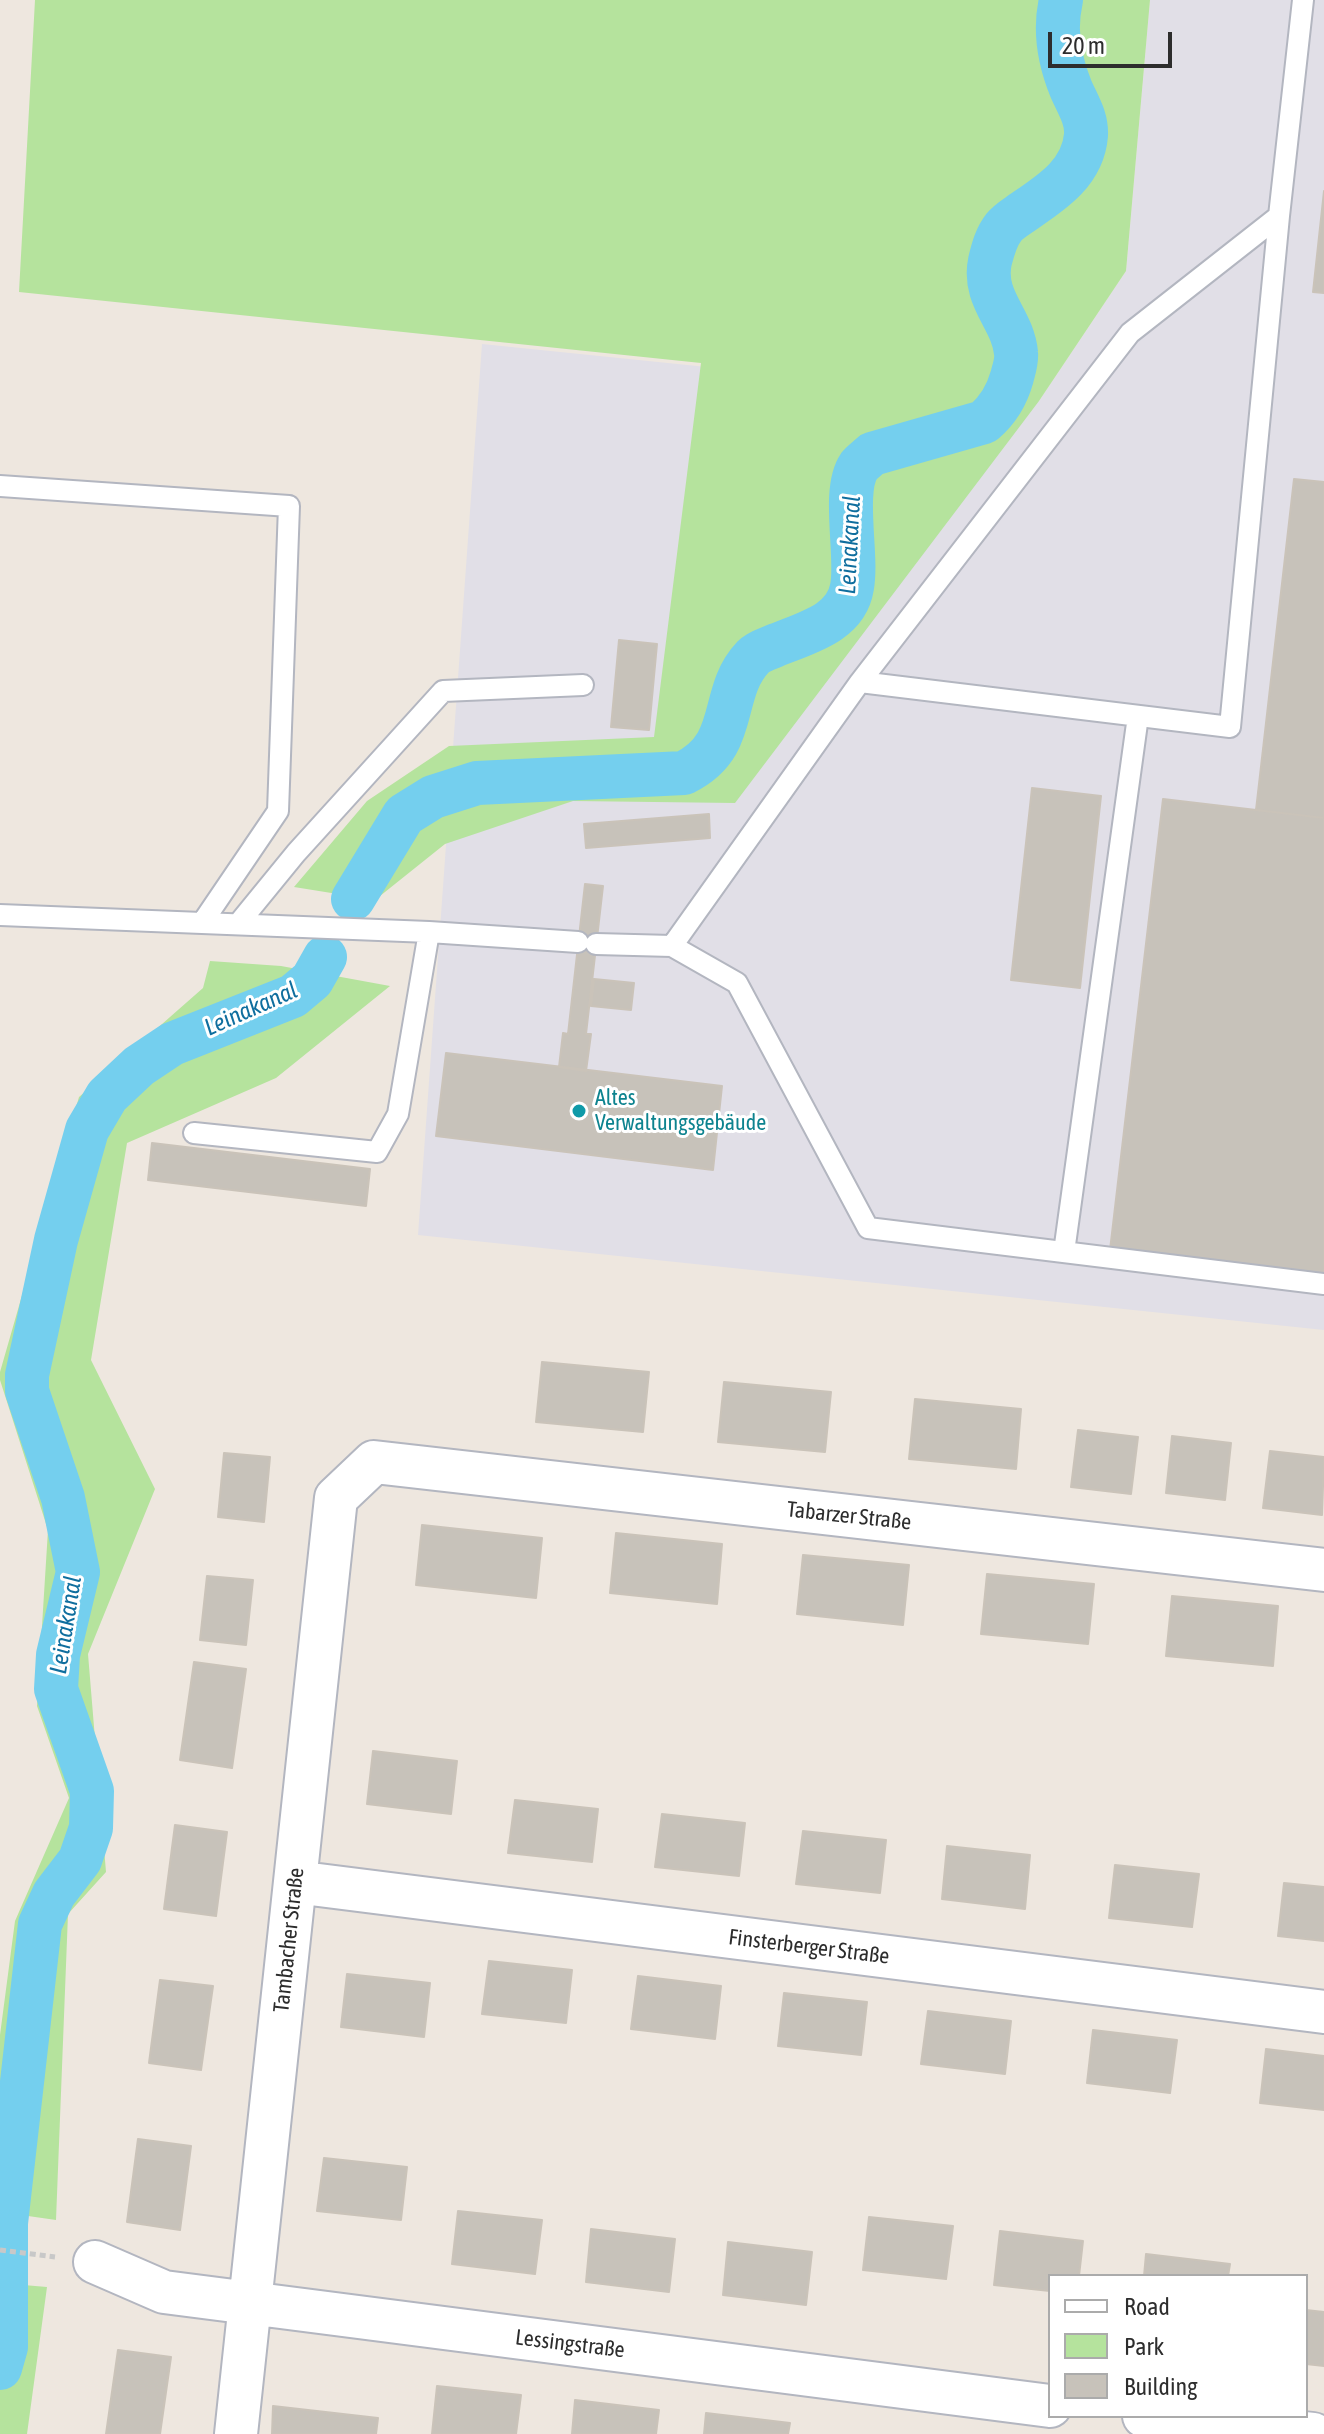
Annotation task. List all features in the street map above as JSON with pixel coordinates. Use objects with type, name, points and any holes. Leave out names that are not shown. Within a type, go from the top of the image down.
[{"type":"street","name":"Tabarzer Straße","points":[[374,1462],[1324,1570]]},
{"type":"street","name":"Tambacher Straße","points":[[236,2434],[336,1498],[374,1462]]},
{"type":"street","name":"Finsterberger Straße","points":[[295,1882],[1324,2012]]},
{"type":"street","name":"Lessingstraße","points":[[95,2262],[164,2292],[1027,2414]]},
{"type":"street","points":[[1163,2418],[1313,2434]]},
{"type":"lane","points":[[860,682],[1230,727],[1303,0]]},
{"type":"lane","points":[[672,946],[860,682],[1130,333],[1279,216]]},
{"type":"lane","points":[[0,486],[289,506],[278,811],[202,923]]},
{"type":"lane","points":[[238,924],[296,853],[443,691],[583,685]]},
{"type":"lane","points":[[1064,1252],[1138,716]]},
{"type":"lane","points":[[0,915],[429,932],[672,946],[737,983],[868,1228],[1324,1284]]},
{"type":"lane","points":[[194,1133],[377,1152],[398,1114],[429,932]]},
{"type":"path","points":[[0,2250],[95,2262]]},
{"type":"shaded area","points":[[1150,0],[1324,0],[1324,1330],[418,1235],[482,344],[1039,401],[1126,271]]},
{"type":"green space","points":[[35,0],[1150,0],[1126,271],[1039,401],[735,803],[573,801],[445,844],[375,900],[294,887],[367,801],[449,746],[654,737],[701,363],[19,292]]},
{"type":"green space","points":[[210,961],[281,966],[390,986],[276,1078],[127,1143],[91,1360],[155,1489],[88,1654],[106,1872],[68,1914],[56,2220],[0,2212],[0,2035],[15,1921],[69,1798],[37,1706],[48,1530],[0,1372],[79,1097],[203,988]]},
{"type":"green space","points":[[0,2283],[47,2287],[27,2434],[0,2434]]},
{"type":"building","points":[[1324,191],[1324,293],[1313,292]]},
{"type":"building","points":[[1294,479],[1324,482],[1324,818],[1256,810]]},
{"type":"building","points":[[619,640],[657,644],[649,730],[611,727]]},
{"type":"building","points":[[1032,788],[1101,796],[1080,988],[1011,980]]},
{"type":"building","points":[[1163,799],[1324,818],[1324,1274],[1110,1250]]},
{"type":"building","points":[[709,814],[710,838],[586,848],[584,824]]},
{"type":"building","points":[[585,884],[603,886],[586,1034],[591,1034],[586,1071],[559,1067],[563,1033],[568,1034]]},
{"type":"building","points":[[594,979],[634,983],[631,1010],[591,1006]]},
{"type":"building","name":"Altes Verwaltungsgebäude","points":[[446,1053],[722,1086],[713,1170],[436,1136]]},
{"type":"building","points":[[152,1143],[370,1169],[366,1206],[148,1180]]},
{"type":"building","points":[[542,1362],[649,1372],[643,1432],[536,1422]]},
{"type":"building","points":[[724,1382],[831,1392],[825,1452],[718,1442]]},
{"type":"building","points":[[915,1399],[1021,1409],[1016,1469],[909,1459]]},
{"type":"building","points":[[1078,1430],[1138,1437],[1131,1494],[1071,1487]]},
{"type":"building","points":[[1172,1436],[1231,1443],[1225,1500],[1166,1493]]},
{"type":"building","points":[[1270,1451],[1324,1457],[1322,1515],[1263,1508]]},
{"type":"building","points":[[224,1453],[270,1457],[264,1522],[218,1517]]},
{"type":"building","points":[[422,1525],[542,1538],[536,1598],[416,1585]]},
{"type":"building","points":[[616,1533],[722,1544],[717,1604],[610,1593]]},
{"type":"building","points":[[803,1555],[909,1565],[903,1625],[797,1614]]},
{"type":"building","points":[[987,1574],[1094,1584],[1088,1644],[981,1634]]},
{"type":"building","points":[[207,1576],[253,1580],[246,1645],[200,1640]]},
{"type":"building","points":[[1172,1596],[1278,1606],[1273,1666],[1166,1656]]},
{"type":"building","points":[[194,1662],[246,1669],[232,1768],[180,1760]]},
{"type":"building","points":[[373,1751],[457,1761],[451,1814],[367,1804]]},
{"type":"building","points":[[515,1800],[598,1809],[592,1862],[508,1853]]},
{"type":"building","points":[[662,1814],[745,1823],[739,1876],[655,1867]]},
{"type":"building","points":[[175,1825],[227,1832],[216,1916],[164,1909]]},
{"type":"building","points":[[803,1831],[886,1840],[880,1893],[796,1884]]},
{"type":"building","points":[[947,1846],[1030,1855],[1025,1909],[942,1899]]},
{"type":"building","points":[[1115,1865],[1199,1874],[1192,1927],[1109,1918]]},
{"type":"building","points":[[1284,1883],[1324,1887],[1324,1941],[1278,1936]]},
{"type":"building","points":[[489,1961],[572,1970],[566,2023],[482,2014]]},
{"type":"building","points":[[347,1974],[430,1983],[424,2037],[341,2027]]},
{"type":"building","points":[[638,1976],[721,1986],[715,2039],[631,2029]]},
{"type":"building","points":[[160,1980],[213,1986],[201,2070],[149,2063]]},
{"type":"building","points":[[784,1993],[867,2002],[861,2055],[778,2046]]},
{"type":"building","points":[[928,2011],[1011,2021],[1005,2074],[921,2064]]},
{"type":"building","points":[[1093,2030],[1177,2040],[1170,2093],[1087,2083]]},
{"type":"building","points":[[1266,2049],[1324,2056],[1324,2110],[1260,2103]]},
{"type":"building","points":[[138,2139],[191,2146],[180,2230],[127,2222]]},
{"type":"building","points":[[324,2158],[407,2167],[401,2220],[317,2211]]},
{"type":"building","points":[[458,2211],[542,2220],[535,2274],[452,2264]]},
{"type":"building","points":[[869,2217],[953,2226],[946,2279],[863,2270]]},
{"type":"building","points":[[591,2229],[675,2239],[669,2292],[586,2282]]},
{"type":"building","points":[[1000,2231],[1083,2241],[1079,2274],[1048,2274],[1048,2291],[994,2285]]},
{"type":"building","points":[[728,2242],[812,2252],[806,2305],[723,2295]]},
{"type":"building","points":[[1146,2254],[1230,2264],[1228,2274],[1144,2274]]},
{"type":"building","points":[[1308,2310],[1324,2312],[1324,2366],[1308,2364]]},
{"type":"building","points":[[118,2350],[171,2357],[160,2434],[106,2434]]},
{"type":"building","points":[[437,2386],[521,2395],[516,2434],[432,2434]]},
{"type":"building","points":[[575,2400],[659,2410],[656,2434],[572,2434]]},
{"type":"building","points":[[273,2406],[378,2418],[376,2434],[272,2434]]},
{"type":"building","points":[[706,2413],[790,2423],[788,2434],[704,2434]]},
{"type":"waterway","name":"Leinakanal","points":[[353,899],[404,815],[433,797],[477,783],[684,773],[714,748],[722,734],[735,687],[753,657],[822,626],[842,610],[852,587],[851,507],[854,477],[859,466],[872,454],[984,422],[998,407],[1010,384],[1016,353],[1010,330],[990,287],[990,261],[1006,225],[1064,181],[1072,171],[1084,148],[1086,135],[1084,117],[1061,57],[1058,34],[1061,0]]},
{"type":"waterway","name":"Leinakanal","points":[[0,2368],[6,2347],[6,2223],[40,1924],[54,1894],[80,1860],[91,1828],[92,1791],[56,1689],[58,1655],[78,1572],[63,1498],[27,1391],[27,1375],[56,1240],[87,1130],[107,1096],[139,1066],[172,1044],[293,996],[312,980],[325,957]]},
{"type":"place","name":"Altes Verwaltungsgebäude","points":[[579,1111]]}]
